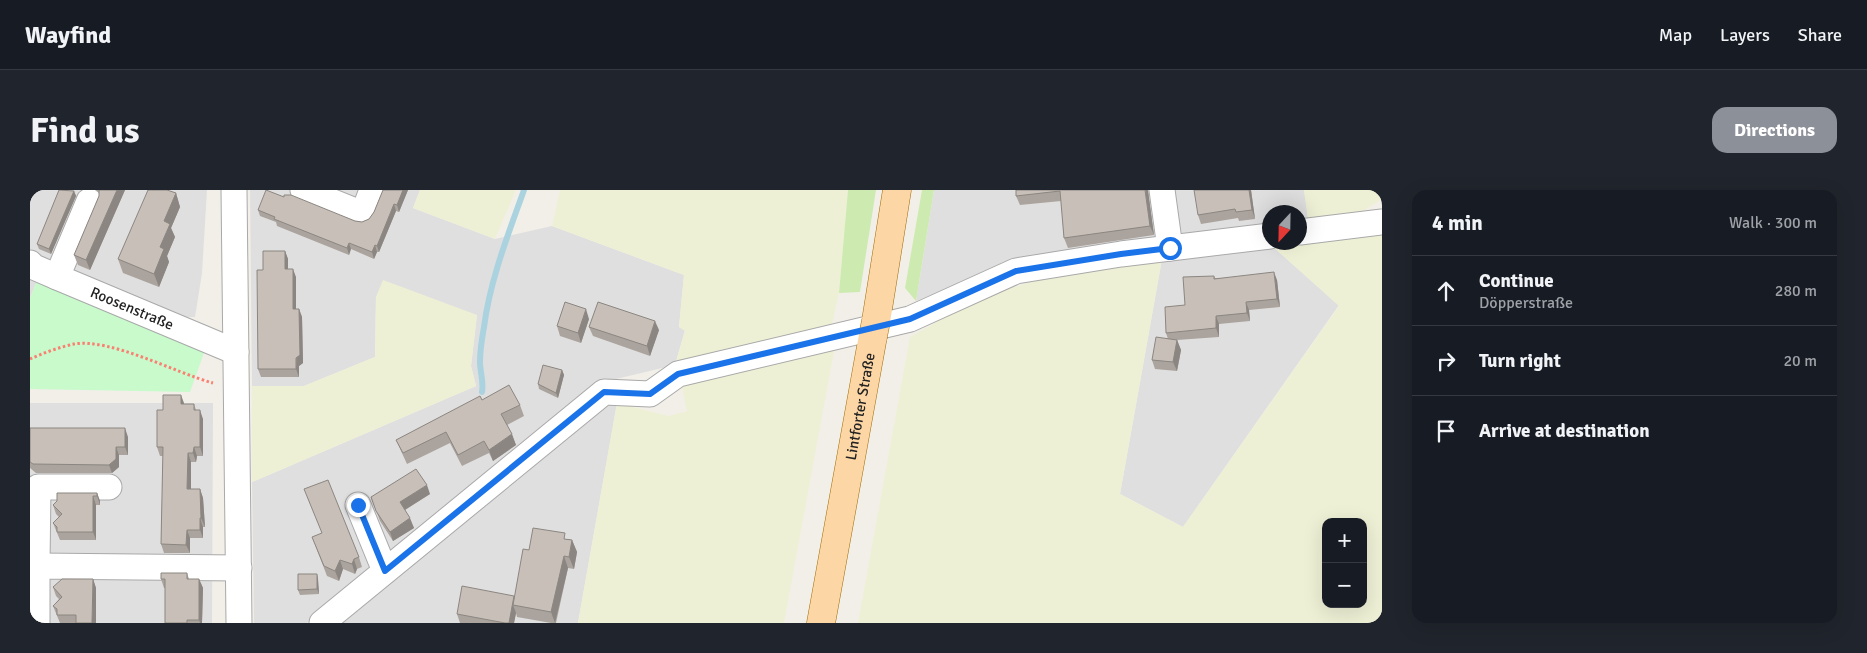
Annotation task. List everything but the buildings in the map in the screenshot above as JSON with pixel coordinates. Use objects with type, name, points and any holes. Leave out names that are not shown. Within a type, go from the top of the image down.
[{"type":"main road","name":"Lintforter Straße","points":[[821,623],[875,328],[897,190]]},
{"type":"street","points":[[234,190],[239,623]]},
{"type":"street","points":[[303,190],[362,214],[372,190]]},
{"type":"street","points":[[1162,190],[1170,248]]},
{"type":"street","points":[[57,277],[89,201]]},
{"type":"street","points":[[1307,231],[1382,222]]},
{"type":"street","points":[[322,623],[604,392],[650,394],[678,374],[910,319],[1016,271],[1121,254],[1262,237]]},
{"type":"street","name":"Roosenstraße","points":[[30,263],[34,267],[57,277],[236,352]]},
{"type":"street","points":[[38,623],[38,566],[34,487],[109,487]]},
{"type":"street","points":[[358,505],[385,571]]},
{"type":"street","points":[[38,566],[239,568]]},
{"type":"path","points":[[30,359],[74,344],[96,344],[135,355],[212,383],[236,385]]},
{"type":"shaded area","points":[[30,190],[207,190],[202,273],[195,317],[176,317],[37,281],[30,298]]},
{"type":"shaded area","points":[[250,190],[420,190],[413,208],[495,239],[552,226],[684,275],[679,327],[685,330],[675,365],[599,383],[307,623],[254,623],[252,482],[476,386],[471,366],[477,315],[376,298],[375,357],[304,386],[252,386]]},
{"type":"shaded area","points":[[934,190],[1304,190],[1306,205],[1262,205],[1262,224],[1020,258],[916,301]]},
{"type":"shaded area","points":[[1262,246],[1262,250],[1277,250],[1339,305],[1183,527],[1120,494],[1162,259]]},
{"type":"shaded area","points":[[609,401],[617,403],[578,623],[338,623]]},
{"type":"shaded area","points":[[30,403],[213,403],[212,623],[30,623]]},
{"type":"green space","points":[[420,190],[516,190],[495,239],[413,208]]},
{"type":"green space","points":[[560,190],[848,190],[839,293],[831,328],[675,365],[685,331],[679,327],[684,275],[552,226]]},
{"type":"green space","points":[[848,190],[876,190],[860,292],[839,293]]},
{"type":"green space","points":[[922,190],[934,190],[916,301],[905,288]]},
{"type":"green space","points":[[1304,190],[1382,190],[1382,199],[1357,215],[1308,218]]},
{"type":"green space","points":[[1382,231],[1382,623],[858,623],[910,337],[981,297],[1064,272],[1162,259],[1120,494],[1183,527],[1339,306],[1277,250],[1307,250],[1307,240]]},
{"type":"green space","points":[[383,280],[477,315],[471,366],[476,386],[252,482],[252,386],[304,386],[375,357],[376,297]]},
{"type":"green space","points":[[37,281],[205,350],[190,392],[30,389],[30,298]]},
{"type":"green space","points":[[835,346],[784,623],[578,623],[617,403],[669,416],[687,411],[681,383]]},
{"type":"waterway","points":[[482,392],[480,358],[487,309],[500,258],[524,190]]},
{"type":"route","points":[[358,505],[385,571],[604,392],[650,394],[678,374],[910,319],[1016,271],[1170,248]]}]
